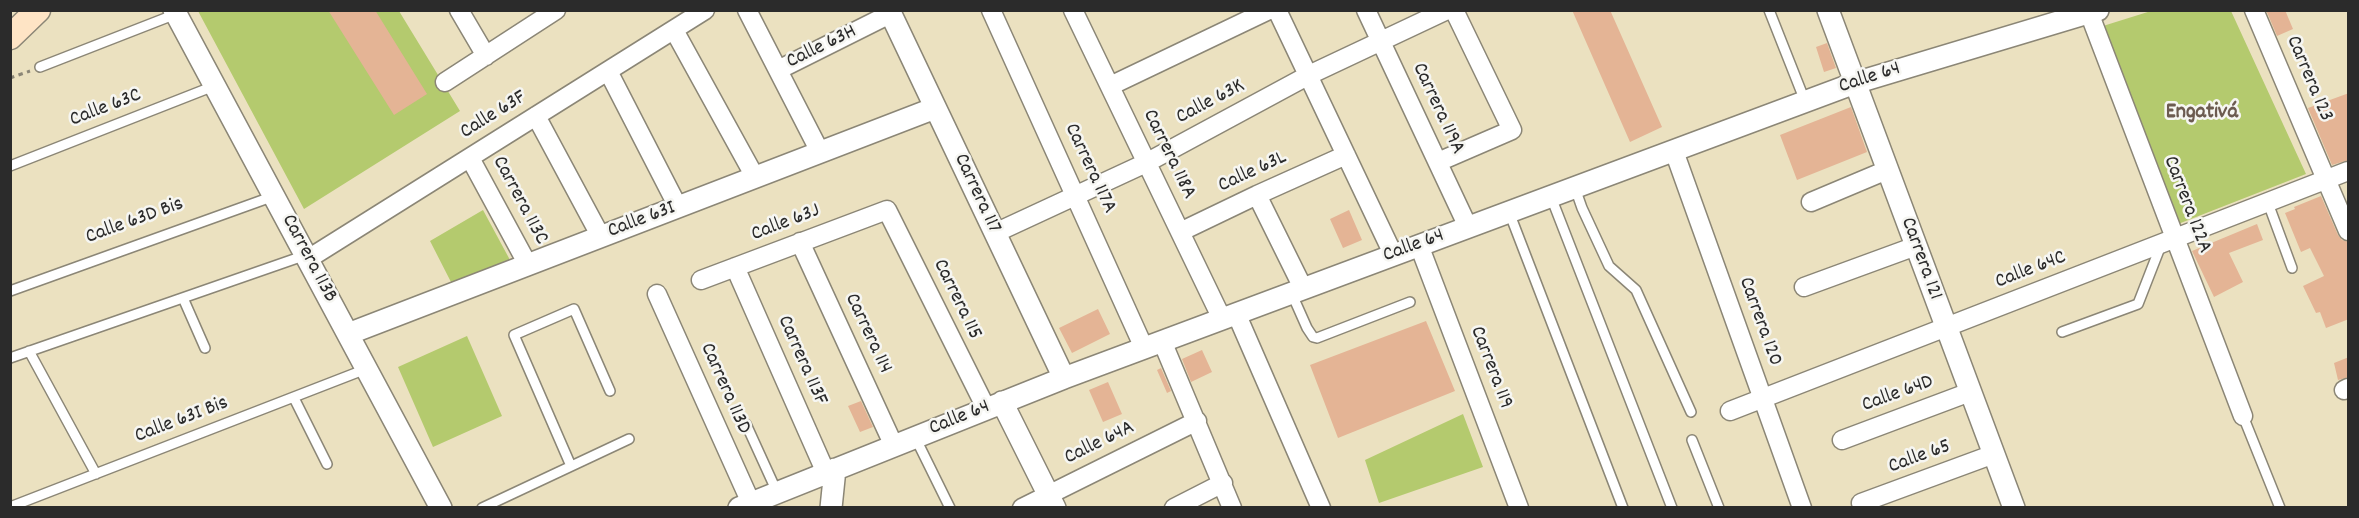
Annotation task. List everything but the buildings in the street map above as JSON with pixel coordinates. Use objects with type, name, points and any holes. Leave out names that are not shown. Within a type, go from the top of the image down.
[{"type":"main road","points":[[10,37],[38,10]]},
{"type":"street","points":[[459,10],[486,56]]},
{"type":"street","points":[[445,82],[556,10]]},
{"type":"street","name":"Calle 63F","points":[[307,257],[470,158],[705,10]]},
{"type":"street","points":[[747,10],[820,152]]},
{"type":"street","name":"Carrera 117A","points":[[991,10],[1076,195],[1153,345],[1197,421],[1232,507]]},
{"type":"street","points":[[1110,86],[1269,10]]},
{"type":"street","points":[[1277,10],[1393,254]]},
{"type":"street","name":"Carrera 119A","points":[[1366,10],[1468,227]]},
{"type":"street","name":"Calle 63K","points":[[995,233],[1146,163],[1309,75],[1447,10]]},
{"type":"street","points":[[1438,162],[1512,130],[1454,10]]},
{"type":"street","name":"Carrera 121","points":[[1827,10],[2014,507]]},
{"type":"street","name":"Carrera 123","points":[[2254,10],[2349,231]]},
{"type":"street","name":"Carrera 113B","points":[[175,12],[441,507]]},
{"type":"street","name":"Calle 63H","points":[[777,70],[892,12]]},
{"type":"street","name":"Carrera 117","points":[[892,12],[935,108],[1064,378]]},
{"type":"street","name":"Carrera 118A","points":[[1078,12],[1146,163],[1180,232],[1229,316],[1321,507]]},
{"type":"street","name":"Calle 64","points":[[745,505],[1064,378],[1855,82],[2092,12]]},
{"type":"street","name":"Carrera 122A","points":[[2092,12],[2168,242],[2243,416]]},
{"type":"street","points":[[674,30],[755,177]]},
{"type":"street","points":[[608,71],[678,207]]},
{"type":"street","name":"Calle 63I","points":[[348,334],[935,108]]},
{"type":"street","points":[[536,116],[601,237]]},
{"type":"street","name":"Carrera 120","points":[[1674,151],[1802,507]]},
{"type":"street","name":"Calle 63L","points":[[1180,232],[1346,155]]},
{"type":"street","name":"Carrera 113C","points":[[470,158],[528,265]]},
{"type":"street","points":[[1811,202],[1887,170]]},
{"type":"street","name":"Calle 64C","points":[[1730,411],[2349,171]]},
{"type":"street","points":[[1257,195],[1297,290]]},
{"type":"street","name":"Calle 63J","points":[[701,280],[887,210]]},
{"type":"street","name":"Carrera 115","points":[[887,210],[994,405]]},
{"type":"street","name":"Carrera 114","points":[[800,242],[894,446]]},
{"type":"street","name":"Carrera 119","points":[[1419,245],[1519,507]]},
{"type":"street","points":[[1804,287],[1916,246]]},
{"type":"street","name":"Carrera 113F","points":[[735,267],[830,471]]},
{"type":"street","name":"Carrera 113D","points":[[657,294],[745,505]]},
{"type":"street","name":"Calle 64D","points":[[1842,440],[1970,392]]},
{"type":"street","points":[[994,405],[1051,501]]},
{"type":"street","name":"Calle 64A","points":[[1022,507],[1051,501],[1197,421]]},
{"type":"street","name":"Calle 65","points":[[1861,503],[1994,454]]},
{"type":"street","points":[[830,471],[831,507]]},
{"type":"street","points":[[1174,507],[1223,483]]},
{"type":"lane","points":[[1770,10],[1805,101]]},
{"type":"lane","points":[[40,67],[175,12]]},
{"type":"lane","name":"Calle 63C","points":[[10,166],[214,86]]},
{"type":"lane","points":[[1575,188],[1609,266],[1636,290],[1691,412]]},
{"type":"lane","name":"Calle 63D Bis","points":[[10,291],[274,196]]},
{"type":"lane","points":[[1551,197],[1672,507]]},
{"type":"lane","points":[[2268,203],[2292,268]]},
{"type":"lane","points":[[1509,212],[1623,507]]},
{"type":"lane","points":[[2062,332],[2138,304],[2168,242]]},
{"type":"lane","name":"Calle 63F","points":[[10,358],[307,257]]},
{"type":"lane","points":[[1297,290],[1307,328],[1312,337],[1317,338],[1410,302]]},
{"type":"lane","points":[[183,298],[205,348]]},
{"type":"lane","points":[[571,466],[514,335],[574,309],[610,391]]},
{"type":"lane","points":[[29,351],[96,474]]},
{"type":"lane","name":"Calle 63I Bis","points":[[10,507],[367,369]]},
{"type":"lane","points":[[294,398],[327,464]]},
{"type":"lane","points":[[2243,416],[2280,507]]},
{"type":"lane","points":[[746,424],[777,492]]},
{"type":"lane","points":[[915,437],[950,507]]},
{"type":"lane","points":[[482,507],[629,439]]},
{"type":"lane","points":[[1692,440],[1719,507]]},
{"type":"path","points":[[10,78],[40,67]]},
{"type":"green space","points":[[198,11],[399,11],[460,111],[304,209]]},
{"type":"green space","points":[[2151,11],[2231,11],[2306,174],[2173,226],[2103,26]]},
{"type":"green space","points":[[483,210],[510,260],[452,284],[430,241]]},
{"type":"green space","points":[[467,336],[502,416],[433,447],[398,367]]},
{"type":"green space","points":[[1463,414],[1483,467],[1379,503],[1365,460]]},
{"type":"district","name":"Engativá","points":[[2202,114]]}]
